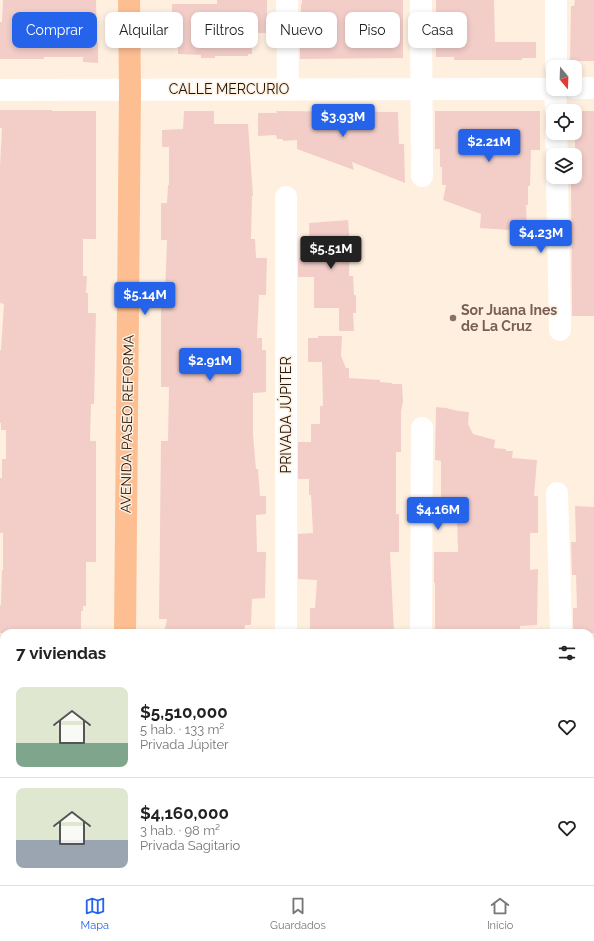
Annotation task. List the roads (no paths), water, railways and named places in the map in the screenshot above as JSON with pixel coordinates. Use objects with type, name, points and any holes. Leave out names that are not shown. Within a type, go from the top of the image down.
[{"type":"main road","name":"AVENIDA PASEO REFORMA","points":[[125,629],[130,90],[129,0]]},
{"type":"street","points":[[287,0],[288,89]]},
{"type":"street","points":[[421,0],[422,176]]},
{"type":"street","points":[[556,0],[556,60]]},
{"type":"street","points":[[582,88],[594,88]]},
{"type":"street","name":"CALLE MERCURIO","points":[[0,90],[546,89]]},
{"type":"street","points":[[557,184],[560,330]]},
{"type":"street","name":"PRIVADA JÚPITER","points":[[286,197],[286,629]]},
{"type":"street","points":[[421,629],[422,428]]},
{"type":"street","points":[[557,493],[561,629]]},
{"type":"place","name":"Sor Juana Ines de La Cruz","points":[[453,318]]}]
